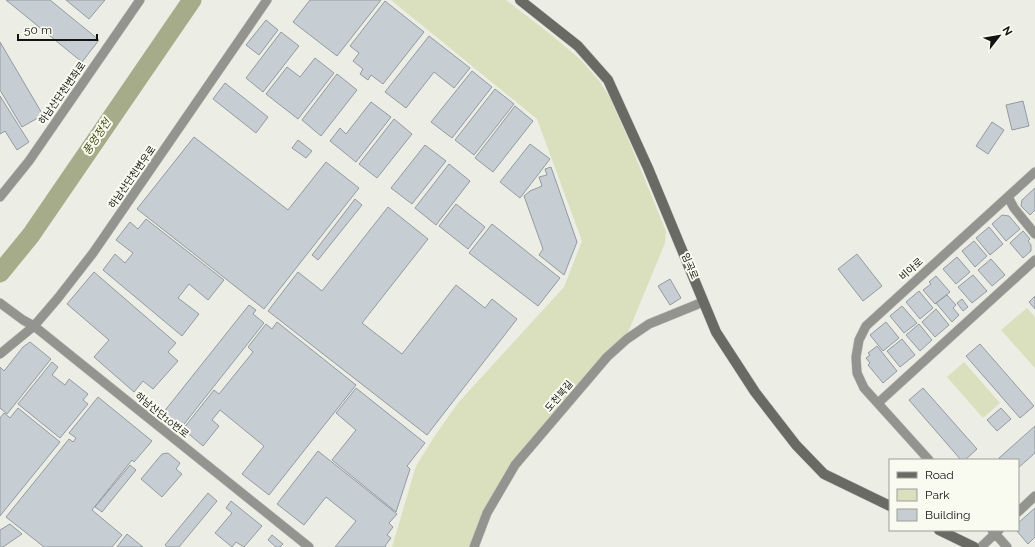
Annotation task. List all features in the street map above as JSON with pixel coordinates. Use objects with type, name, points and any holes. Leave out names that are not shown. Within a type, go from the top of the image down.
[{"type":"main road","name":"임곡로","points":[[520,0],[578,46],[608,80],[648,168],[716,332],[751,385],[796,445],[824,474],[889,506]]},
{"type":"main road","points":[[941,531],[974,547]]},
{"type":"street","name":"하남산단천변좌로","points":[[0,197],[29,161],[140,0]]},
{"type":"street","name":"하남산단천변우로","points":[[0,354],[34,326],[94,253],[267,0]]},
{"type":"street","name":"비아로","points":[[928,459],[864,388],[857,373],[856,357],[859,340],[866,326],[1035,172]]},
{"type":"street","points":[[1008,197],[1014,208],[1035,234]]},
{"type":"street","points":[[878,402],[1035,260]]},
{"type":"street","name":"도천북길","points":[[474,547],[487,513],[515,465],[607,357],[627,339],[649,324],[703,302]]},
{"type":"street","name":"하남산단10번로","points":[[0,303],[22,320],[34,326],[309,547]]},
{"type":"street","points":[[1019,511],[1035,496]]},
{"type":"street","points":[[981,547],[995,531],[1007,547]]},
{"type":"green space","points":[[391,0],[506,0],[549,33],[581,60],[600,82],[610,98],[666,231],[665,243],[627,335],[532,442],[470,547],[392,547],[416,466],[458,403],[564,287],[582,241],[537,119]]},
{"type":"green space","points":[[1027,308],[1035,317],[1035,368],[1001,330]]},
{"type":"green space","points":[[964,362],[1000,403],[983,418],[947,377]]},
{"type":"building","points":[[6,0],[50,0],[99,40],[82,62]]},
{"type":"building","points":[[66,0],[105,0],[89,19]]},
{"type":"building","points":[[310,0],[381,0],[337,56],[293,22]]},
{"type":"building","points":[[385,1],[424,32],[383,84],[371,75],[368,80],[360,74],[363,69],[353,61],[359,53],[350,46]]},
{"type":"building","points":[[266,20],[278,30],[259,55],[246,45]]},
{"type":"building","points":[[281,32],[299,46],[263,92],[246,78]]},
{"type":"building","points":[[429,36],[470,68],[454,88],[434,72],[406,108],[385,92]]},
{"type":"building","points":[[0,42],[43,115],[22,127],[0,90]]},
{"type":"building","points":[[315,58],[334,73],[298,119],[266,94],[287,67],[300,77]]},
{"type":"building","points":[[472,71],[492,87],[452,138],[431,122]]},
{"type":"building","points":[[337,74],[357,90],[321,136],[302,120]]},
{"type":"building","points":[[225,83],[268,117],[256,133],[213,99]]},
{"type":"building","points":[[495,89],[514,104],[474,155],[455,140]]},
{"type":"building","points":[[0,96],[29,142],[17,150],[5,131],[0,134]]},
{"type":"building","points":[[1023,101],[1029,126],[1012,130],[1006,105]]},
{"type":"building","points":[[371,102],[391,117],[356,162],[330,141],[340,128],[346,134]]},
{"type":"building","points":[[515,106],[533,121],[493,172],[475,158]]},
{"type":"building","points":[[394,119],[412,134],[377,178],[359,164]]},
{"type":"building","points":[[992,122],[1004,130],[988,154],[976,146]]},
{"type":"building","points":[[194,137],[288,210],[326,162],[359,188],[264,309],[137,209]]},
{"type":"building","points":[[298,140],[312,151],[306,158],[292,148]]},
{"type":"building","points":[[530,144],[550,159],[520,198],[500,182]]},
{"type":"building","points":[[425,145],[446,161],[412,204],[391,188]]},
{"type":"building","points":[[449,164],[470,181],[436,225],[415,208]]},
{"type":"building","points":[[551,167],[577,242],[564,275],[539,255],[543,249],[524,196],[530,191],[542,186],[539,177],[547,175],[545,169]]},
{"type":"building","points":[[1035,188],[1035,210],[1030,215],[1021,206],[1022,200]]},
{"type":"building","points":[[355,199],[362,205],[318,260],[312,255]]},
{"type":"building","points":[[456,204],[485,227],[468,249],[439,226]]},
{"type":"building","points":[[388,207],[428,239],[362,323],[402,354],[456,285],[485,308],[492,299],[517,319],[427,435],[268,311],[298,272],[322,291]]},
{"type":"building","points":[[1002,215],[1009,216],[1020,229],[1006,241],[992,224]]},
{"type":"building","points":[[146,219],[224,280],[208,300],[189,284],[178,298],[199,314],[182,336],[103,270],[115,254],[125,263],[133,253],[116,240],[130,222],[138,229]]},
{"type":"building","points":[[492,224],[560,278],[538,306],[469,253]]},
{"type":"building","points":[[989,227],[1003,244],[990,255],[976,238]]},
{"type":"building","points":[[1023,231],[1030,239],[1028,241],[1031,245],[1031,251],[1023,258],[1010,243]]},
{"type":"building","points":[[974,241],[987,256],[975,267],[962,251]]},
{"type":"building","points":[[857,254],[882,286],[863,301],[838,269]]},
{"type":"building","points":[[957,257],[970,272],[956,284],[943,269]]},
{"type":"building","points":[[991,259],[1005,275],[992,286],[978,270]]},
{"type":"building","points":[[94,272],[176,343],[168,352],[178,361],[153,389],[143,381],[134,392],[94,357],[109,340],[67,304]]},
{"type":"building","points":[[973,275],[987,291],[972,303],[958,287]]},
{"type":"building","points":[[936,276],[950,292],[935,304],[923,290],[931,284],[929,282]]},
{"type":"building","points":[[670,279],[681,298],[670,305],[658,286]]},
{"type":"building","points":[[919,291],[933,308],[920,319],[906,302]]},
{"type":"building","points":[[947,295],[956,305],[953,308],[959,315],[952,322],[936,303]]},
{"type":"building","points":[[1035,296],[1035,309],[1029,302]]},
{"type":"building","points":[[962,299],[968,307],[963,311],[957,303]]},
{"type":"building","points":[[249,305],[256,310],[253,314],[264,323],[181,428],[163,413]]},
{"type":"building","points":[[902,306],[917,323],[904,333],[890,316]]},
{"type":"building","points":[[936,309],[949,325],[935,337],[922,322]]},
{"type":"building","points":[[277,322],[356,385],[269,495],[242,474],[264,446],[220,410],[212,420],[219,426],[203,446],[183,429],[214,390],[219,394],[253,352],[248,347],[266,324],[272,329]]},
{"type":"building","points":[[886,322],[899,338],[883,351],[870,335]]},
{"type":"building","points":[[919,324],[932,340],[920,351],[906,335]]},
{"type":"building","points":[[902,339],[915,355],[900,367],[887,351]]},
{"type":"building","points":[[30,342],[51,359],[7,414],[0,408],[0,367],[4,371],[23,347]]},
{"type":"building","points":[[980,344],[1034,406],[1020,418],[966,356]]},
{"type":"building","points":[[877,346],[897,371],[883,383],[868,365],[870,363],[866,358],[870,355],[868,353]]},
{"type":"building","points":[[52,362],[58,367],[52,375],[65,385],[69,379],[88,394],[83,400],[88,404],[60,438],[18,404]]},
{"type":"building","points":[[356,388],[425,443],[407,466],[410,469],[396,512],[332,460],[356,430],[336,413]]},
{"type":"building","points":[[923,388],[977,449],[966,459],[960,459],[909,400]]},
{"type":"building","points":[[98,397],[152,441],[134,462],[132,460],[92,510],[122,535],[112,547],[44,547],[6,517],[69,439],[73,442],[76,438],[69,433]]},
{"type":"building","points":[[18,408],[60,442],[0,516],[0,418],[4,413],[10,418]]},
{"type":"building","points":[[1001,408],[1011,419],[997,431],[987,420]]},
{"type":"building","points":[[1035,426],[1035,453],[1019,467],[1019,459],[999,458]]},
{"type":"building","points":[[318,451],[397,514],[389,523],[393,527],[387,535],[391,538],[385,546],[386,547],[335,547],[356,521],[326,497],[304,525],[277,504]]},
{"type":"building","points":[[168,453],[180,463],[176,469],[182,474],[162,497],[141,479],[162,454]]},
{"type":"building","points":[[130,465],[136,470],[102,512],[95,507]]},
{"type":"building","points":[[208,493],[217,501],[179,547],[167,547],[165,545]]},
{"type":"building","points":[[231,501],[262,526],[244,547],[236,542],[232,547],[215,533],[232,513],[226,508]]},
{"type":"building","points":[[1035,508],[1035,537],[1028,544],[1017,531],[1019,531],[1019,522]]},
{"type":"building","points":[[10,524],[22,534],[3,547],[0,547],[0,530]]},
{"type":"building","points":[[127,534],[143,547],[117,547]]},
{"type":"building","points":[[272,535],[283,544],[280,547],[276,547],[268,540]]},
{"type":"waterway","name":"풍영정천","points":[[0,273],[31,235],[192,0]]}]
